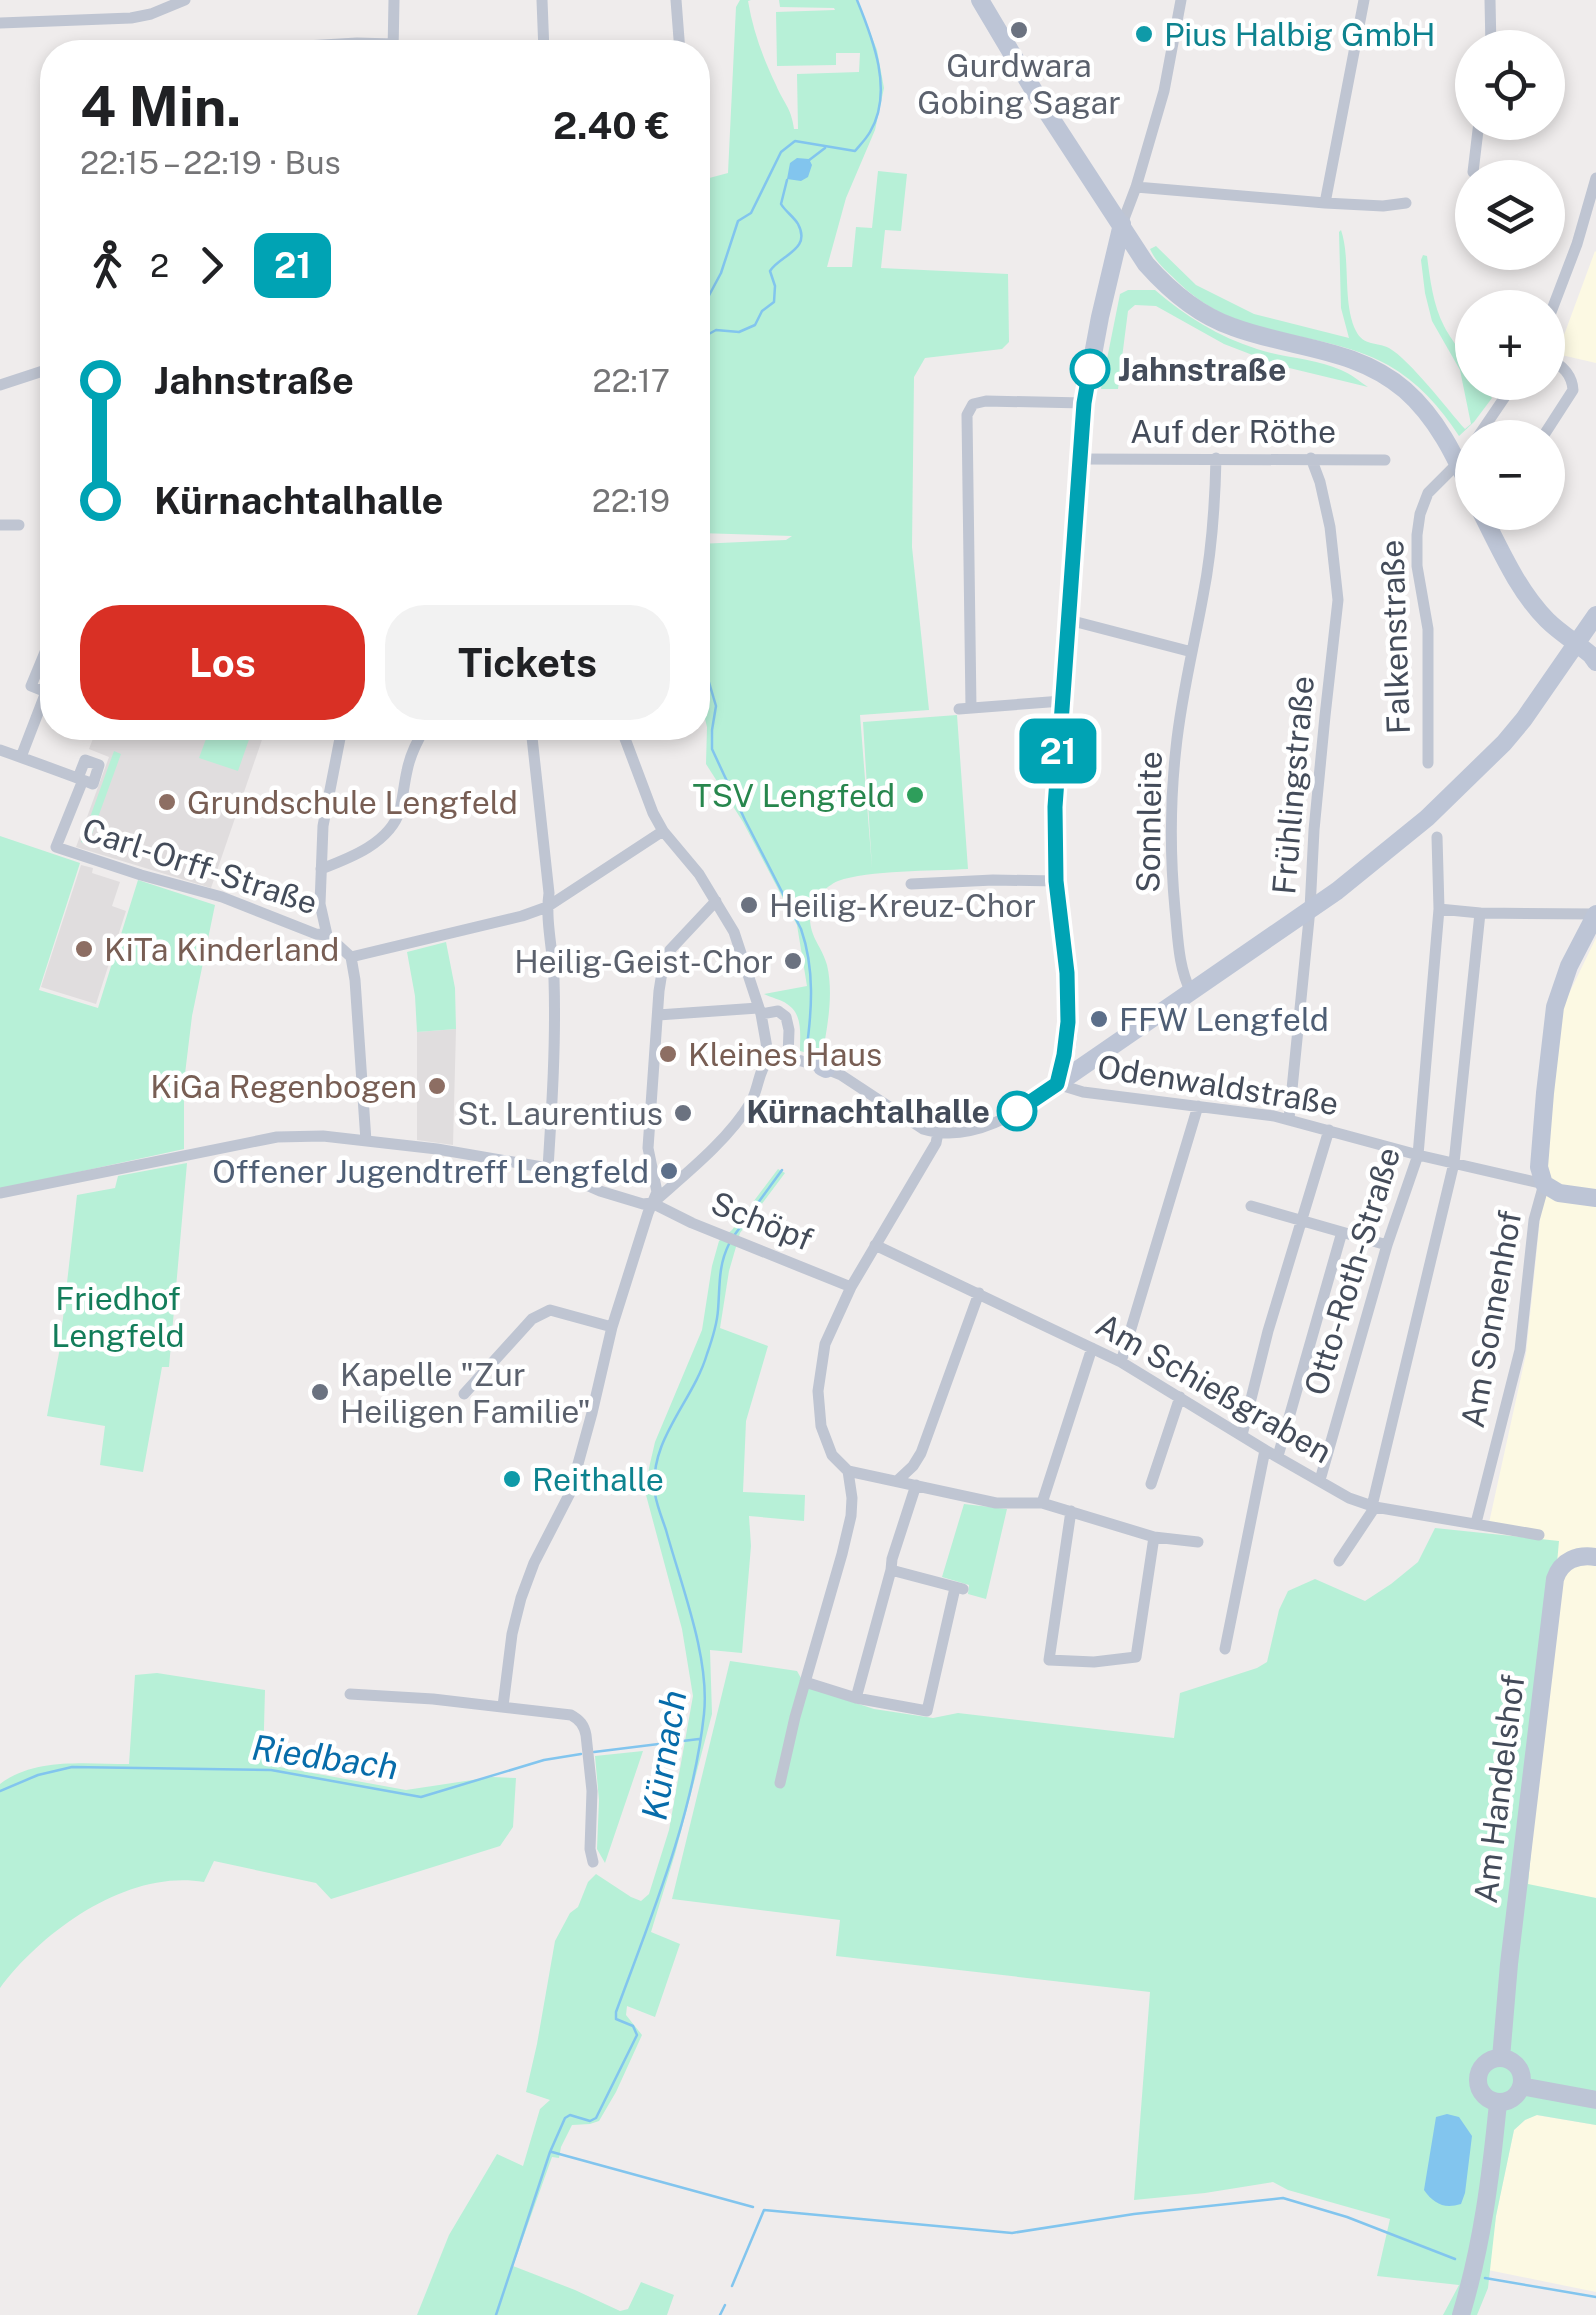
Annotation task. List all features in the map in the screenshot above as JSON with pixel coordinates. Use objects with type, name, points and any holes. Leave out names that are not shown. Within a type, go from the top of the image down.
[{"type":"street","points":[[0,23],[131,18],[185,0]]},
{"type":"street","points":[[393,40],[394,0]]},
{"type":"street","points":[[542,0],[545,40]]},
{"type":"street","points":[[676,0],[679,40]]},
{"type":"street","points":[[980,0],[1043,106],[1146,264],[1165,284],[1204,314],[1229,326],[1364,364],[1403,388],[1435,422],[1455,458]]},
{"type":"street","points":[[1057,1084],[1068,1022],[1067,973],[1056,881],[1055,807],[1084,403],[1122,224],[1164,91],[1181,0]]},
{"type":"street","points":[[1325,203],[1364,0]]},
{"type":"street","points":[[1490,0],[1491,30]]},
{"type":"street","points":[[1560,290],[1578,244],[1596,178]]},
{"type":"street","points":[[1136,187],[1325,203],[1406,204]]},
{"type":"street","points":[[1554,420],[1573,390],[1565,370]]},
{"type":"street","points":[[0,385],[40,372]]},
{"type":"street","points":[[1062,701],[965,709],[968,415],[973,404],[986,401],[1084,403]]},
{"type":"street","name":"Sonnleite","points":[[1191,992],[1180,954],[1172,828],[1176,748],[1204,593],[1216,458]]},
{"type":"street","name":"Frühlingstraße","points":[[1289,1119],[1338,600],[1330,526],[1311,458]]},
{"type":"street","name":"Auf der Röthe","points":[[1081,459],[1384,460]]},
{"type":"street","name":"Falkenstraße","points":[[1428,762],[1428,629],[1417,566],[1417,535],[1428,493],[1455,466]]},
{"type":"street","points":[[0,525],[19,525]]},
{"type":"street","points":[[1491,530],[1534,604],[1596,662]]},
{"type":"street","points":[[652,1203],[706,1156],[740,1118],[760,1081],[761,1066],[769,1058],[788,1057],[840,1075],[923,1128],[938,1133],[998,1122],[1038,1099],[1310,909],[1427,818],[1524,719],[1596,615]]},
{"type":"street","points":[[1069,620],[1192,652]]},
{"type":"street","points":[[40,666],[32,686],[40,688]]},
{"type":"street","points":[[0,750],[21,757],[40,714]]},
{"type":"street","points":[[340,740],[323,826],[320,904],[328,935],[351,957],[366,1141]]},
{"type":"street","points":[[320,870],[347,859],[391,828],[400,811],[407,768],[418,740]]},
{"type":"street","points":[[531,740],[554,975],[548,1168]]},
{"type":"street","points":[[626,740],[663,831],[699,874],[734,932],[769,1058]]},
{"type":"street","name":"Carl-Orff-Straße","points":[[21,757],[80,779],[56,847],[222,897],[316,934],[328,935]]},
{"type":"street","points":[[351,957],[547,907],[663,831]]},
{"type":"street","name":"Otto-Roth-Straße","points":[[1320,1480],[1387,1245],[1418,1155],[1438,909],[1437,836]]},
{"type":"street","points":[[910,884],[1056,881]]},
{"type":"street","points":[[502,1706],[520,1598],[570,1492],[612,1327],[657,1192],[648,1148],[658,992],[664,966],[670,950],[716,901]]},
{"type":"street","points":[[1438,909],[1596,914],[1569,966],[1555,1008],[1539,1167],[1544,1184],[1559,1192],[1596,1198]]},
{"type":"street","points":[[1339,1561],[1373,1507],[1454,1163],[1480,913]]},
{"type":"street","points":[[658,1015],[778,1011],[786,1017],[789,1030],[788,1057]]},
{"type":"street","points":[[1064,1055],[1088,1062]]},
{"type":"street","name":"Odenwaldstraße","points":[[1057,1084],[1083,1092],[1289,1119],[1418,1155],[1544,1184]]},
{"type":"street","points":[[1122,1362],[1198,1106]]},
{"type":"street","points":[[1242,1436],[1268,1330],[1329,1130]]},
{"type":"street","points":[[938,1133],[936,1144],[851,1287],[825,1344],[818,1391],[821,1426],[832,1455],[848,1471],[996,1502],[1042,1502],[1154,1536],[1198,1542]]},
{"type":"street","name":"Schöpf","points":[[0,1194],[276,1137],[323,1136],[437,1149],[548,1168],[600,1191],[652,1203],[851,1287]]},
{"type":"street","name":"Am Sonnenhof","points":[[1476,1523],[1520,1350],[1534,1220],[1544,1184]]},
{"type":"street","points":[[1251,1206],[1387,1245]]},
{"type":"street","points":[[1278,1456],[1342,1232]]},
{"type":"street","name":"Am Schießgraben","points":[[875,1245],[1122,1362],[1350,1498],[1373,1507],[1539,1535]]},
{"type":"street","points":[[897,1481],[920,1453],[980,1293]]},
{"type":"street","points":[[464,1394],[540,1313],[550,1310],[612,1327]]},
{"type":"street","points":[[1042,1502],[1092,1348]]},
{"type":"street","points":[[1152,1484],[1180,1397]]},
{"type":"street","points":[[1226,1649],[1265,1450]]},
{"type":"street","points":[[780,1783],[851,1516],[848,1471]]},
{"type":"street","points":[[856,1698],[892,1559],[916,1485]]},
{"type":"street","points":[[1071,1511],[1048,1660],[1094,1662],[1136,1657],[1154,1536]]},
{"type":"street","name":"Am Handelshof","points":[[1501,2058],[1555,1578],[1562,1565],[1576,1556],[1596,1557]]},
{"type":"street","points":[[805,1682],[856,1698],[927,1710],[959,1589],[891,1570]]},
{"type":"street","points":[[350,1694],[571,1715],[584,1727],[588,1753],[593,1862]]},
{"type":"street","points":[[1501,2058],[1518,2067],[1521,2086],[1510,2100],[1498,2103],[1484,2097],[1477,2083],[1478,2075],[1486,2062],[1501,2058]]},
{"type":"street","points":[[1521,2086],[1596,2100]]},
{"type":"street","points":[[1461,2315],[1474,2271],[1492,2167],[1498,2103]]},
{"type":"shaded area","points":[[1595,251],[1596,363],[1565,356],[1565,332]]},
{"type":"shaded area","name":"Grundschule Lengfeld","points":[[92,740],[262,740],[211,888],[76,847],[109,757],[89,749]]},
{"type":"shaded area","name":"KiTa Kinderland","points":[[81,865],[120,882],[112,906],[126,911],[96,1004],[41,987]]},
{"type":"shaded area","points":[[1596,938],[1596,1898],[1528,1885],[1555,1592],[1540,1540],[1487,1532],[1526,1354],[1562,1008]]},
{"type":"shaded area","name":"KiGa Regenbogen","points":[[456,1029],[453,1145],[417,1140],[417,1032]]},
{"type":"shaded area","points":[[1536,2115],[1596,2125],[1596,2292],[1488,2270],[1514,2130]]},
{"type":"green space","points":[[740,0],[751,0],[748,1],[759,44],[794,129],[798,129],[797,74],[859,72],[860,53],[836,53],[836,65],[777,66],[776,12],[835,10],[780,7],[779,0],[857,0],[877,50],[884,88],[875,130],[846,198],[827,267],[852,267],[856,227],[872,228],[878,171],[907,174],[901,231],[885,230],[881,268],[1008,274],[1009,342],[1002,349],[925,358],[914,377],[912,547],[929,710],[860,715],[872,868],[863,722],[957,715],[968,869],[851,877],[833,883],[816,900],[810,923],[827,965],[830,988],[822,1057],[800,1051],[796,1013],[785,1002],[764,994],[807,986],[797,925],[743,822],[706,764],[707,740],[710,740],[710,543],[786,540],[792,536],[710,533],[710,178],[728,173],[736,7]]},
{"type":"green space","points":[[1339,232],[1346,254],[1349,307],[1359,336],[1398,354],[1457,420],[1455,430],[1428,396],[1388,365],[1362,353],[1229,317],[1180,284],[1150,249],[1156,246],[1196,285],[1254,314],[1349,338],[1341,308]]},
{"type":"green space","points":[[1423,255],[1427,256],[1440,318],[1455,344],[1455,361],[1432,321],[1425,293]]},
{"type":"green space","points":[[1128,290],[1155,290],[1190,317],[1229,338],[1267,352],[1331,366],[1368,387],[1281,366],[1224,344],[1156,306],[1135,305],[1128,311],[1118,389],[1101,389],[1120,294]]},
{"type":"green space","points":[[1466,400],[1490,400],[1476,420],[1470,420]]},
{"type":"green space","points":[[206,740],[249,740],[238,771],[199,758]]},
{"type":"green space","points":[[114,751],[121,754],[88,845],[81,842]]},
{"type":"green space","points":[[0,836],[80,863],[39,990],[98,1008],[138,880],[215,905],[192,1016],[184,1082],[184,1149],[0,1189]]},
{"type":"green space","points":[[446,942],[455,988],[456,1029],[417,1032],[407,952]]},
{"type":"green space","name":"Friedhof Lengfeld","points":[[187,1163],[169,1367],[162,1367],[143,1472],[100,1465],[105,1426],[47,1416],[59,1353],[77,1195],[115,1188],[118,1176]]},
{"type":"green space","points":[[778,1169],[785,1173],[740,1233],[720,1328],[768,1346],[746,1421],[743,1492],[805,1495],[804,1521],[749,1516],[751,1546],[742,1653],[710,1650],[712,1714],[651,1932],[680,1944],[655,2017],[627,2006],[626,2015],[642,2035],[599,2121],[572,2125],[559,2158],[552,2157],[513,2266],[620,2311],[628,2309],[641,2282],[674,2295],[667,2315],[417,2315],[449,2235],[497,2154],[523,2166],[540,2109],[550,2100],[526,2092],[555,1941],[570,1913],[578,1907],[588,1882],[596,1874],[641,1901],[649,1894],[669,1830],[693,1696],[682,1629],[646,1495],[649,1468],[655,1442],[702,1330],[719,1241],[732,1230]]},
{"type":"green space","points":[[964,1504],[1007,1509],[986,1599],[968,1594],[969,1585],[942,1577]]},
{"type":"green space","points":[[1435,1528],[1559,1541],[1528,1884],[1596,1898],[1596,2125],[1537,2115],[1514,2130],[1496,2216],[1488,2288],[1477,2315],[1443,2315],[1459,2285],[1377,2276],[1390,2219],[1288,2190],[1273,2182],[1134,2200],[1150,1992],[836,1956],[840,1920],[672,1899],[730,1661],[797,1671],[806,1687],[874,1709],[933,1718],[958,1713],[1174,1738],[1180,1693],[1267,1662],[1279,1610],[1288,1591],[1315,1579],[1365,1601],[1418,1562]]},
{"type":"green space","points":[[157,1673],[265,1690],[263,1764],[406,1790],[492,1777],[516,1778],[513,1827],[500,1846],[331,1899],[316,1883],[214,1861],[204,1882],[176,1880],[147,1885],[90,1908],[40,1945],[0,1988],[0,1784],[29,1769],[45,1766],[129,1764],[135,1675]]},
{"type":"green space","points":[[643,1751],[605,1863],[597,1849],[599,1800],[595,1756]]},
{"type":"water","points":[[797,158],[809,159],[812,165],[808,177],[801,181],[787,179],[790,163]]},
{"type":"water","points":[[1436,2117],[1459,2117],[1472,2136],[1465,2193],[1461,2204],[1449,2206],[1436,2202],[1424,2190]]},
{"type":"waterway","name":"Kürnach","points":[[710,294],[738,221],[751,213],[781,152],[795,141],[855,151],[870,132],[877,116],[881,83],[857,0]]},
{"type":"waterway","name":"Kürnach","points":[[808,161],[825,148]]},
{"type":"waterway","name":"Kürnach","points":[[710,333],[716,330],[739,332],[755,325],[762,311],[774,302],[775,286],[770,271],[801,240],[798,224],[781,204],[787,180]]},
{"type":"waterway","name":"Kürnach","points":[[710,686],[716,706],[712,749],[801,929],[809,959],[810,1022],[806,1053]]},
{"type":"waterway","name":"Kürnach","points":[[733,1237],[782,1170]]},
{"type":"waterway","name":"Kürnach","points":[[496,2315],[565,2118],[596,2118],[637,2035],[633,2026],[616,2019],[616,2012],[669,1866],[691,1790],[704,1714],[703,1669],[693,1621],[656,1499],[655,1474],[665,1439],[711,1343],[721,1268],[729,1244]]},
{"type":"waterway","name":"Riedbach","points":[[594,1752],[699,1739]]},
{"type":"waterway","name":"Riedbach","points":[[0,1791],[38,1775],[72,1767],[271,1770],[421,1797],[544,1760],[581,1754]]},
{"type":"waterway","points":[[552,2152],[753,2207]]},
{"type":"waterway","points":[[732,2286],[764,2210],[1012,2233],[1134,2214],[1283,2198],[1347,2217],[1455,2259]]},
{"type":"waterway","points":[[1485,2278],[1596,2297]]},
{"type":"waterway","points":[[720,2315],[725,2305]]},
{"type":"bus line","name":"21","points":[[1017,1111],[1057,1084],[1066,1048],[1067,973],[1056,881],[1055,807],[1084,403],[1090,369]]},
{"type":"place","name":"Gurdwara Gobing Sagar","points":[[1019,30]]},
{"type":"place","name":"Pius Halbig GmbH","points":[[1144,34]]},
{"type":"place","name":"Jahnstraße","points":[[1090,369]]},
{"type":"place","name":"TSV Lengfeld","points":[[915,795]]},
{"type":"place","name":"Grundschule Lengfeld","points":[[167,802]]},
{"type":"place","name":"Heilig-Kreuz-Chor","points":[[749,905]]},
{"type":"place","name":"KiTa Kinderland","points":[[84,949]]},
{"type":"place","name":"Heilig-Geist-Chor","points":[[793,961]]},
{"type":"place","name":"FFW Lengfeld","points":[[1099,1019]]},
{"type":"place","name":"Kleines Haus","points":[[668,1054]]},
{"type":"place","name":"KiGa Regenbogen","points":[[437,1086]]},
{"type":"place","name":"Kürnachtalhalle","points":[[1017,1111]]},
{"type":"place","name":"St. Laurentius","points":[[683,1113]]},
{"type":"place","name":"Offener Jugendtreff Lengfeld","points":[[669,1171]]},
{"type":"place","name":"Kapelle \"Zur Heiligen Familie\"","points":[[320,1392]]},
{"type":"place","name":"Reithalle","points":[[512,1479]]}]
